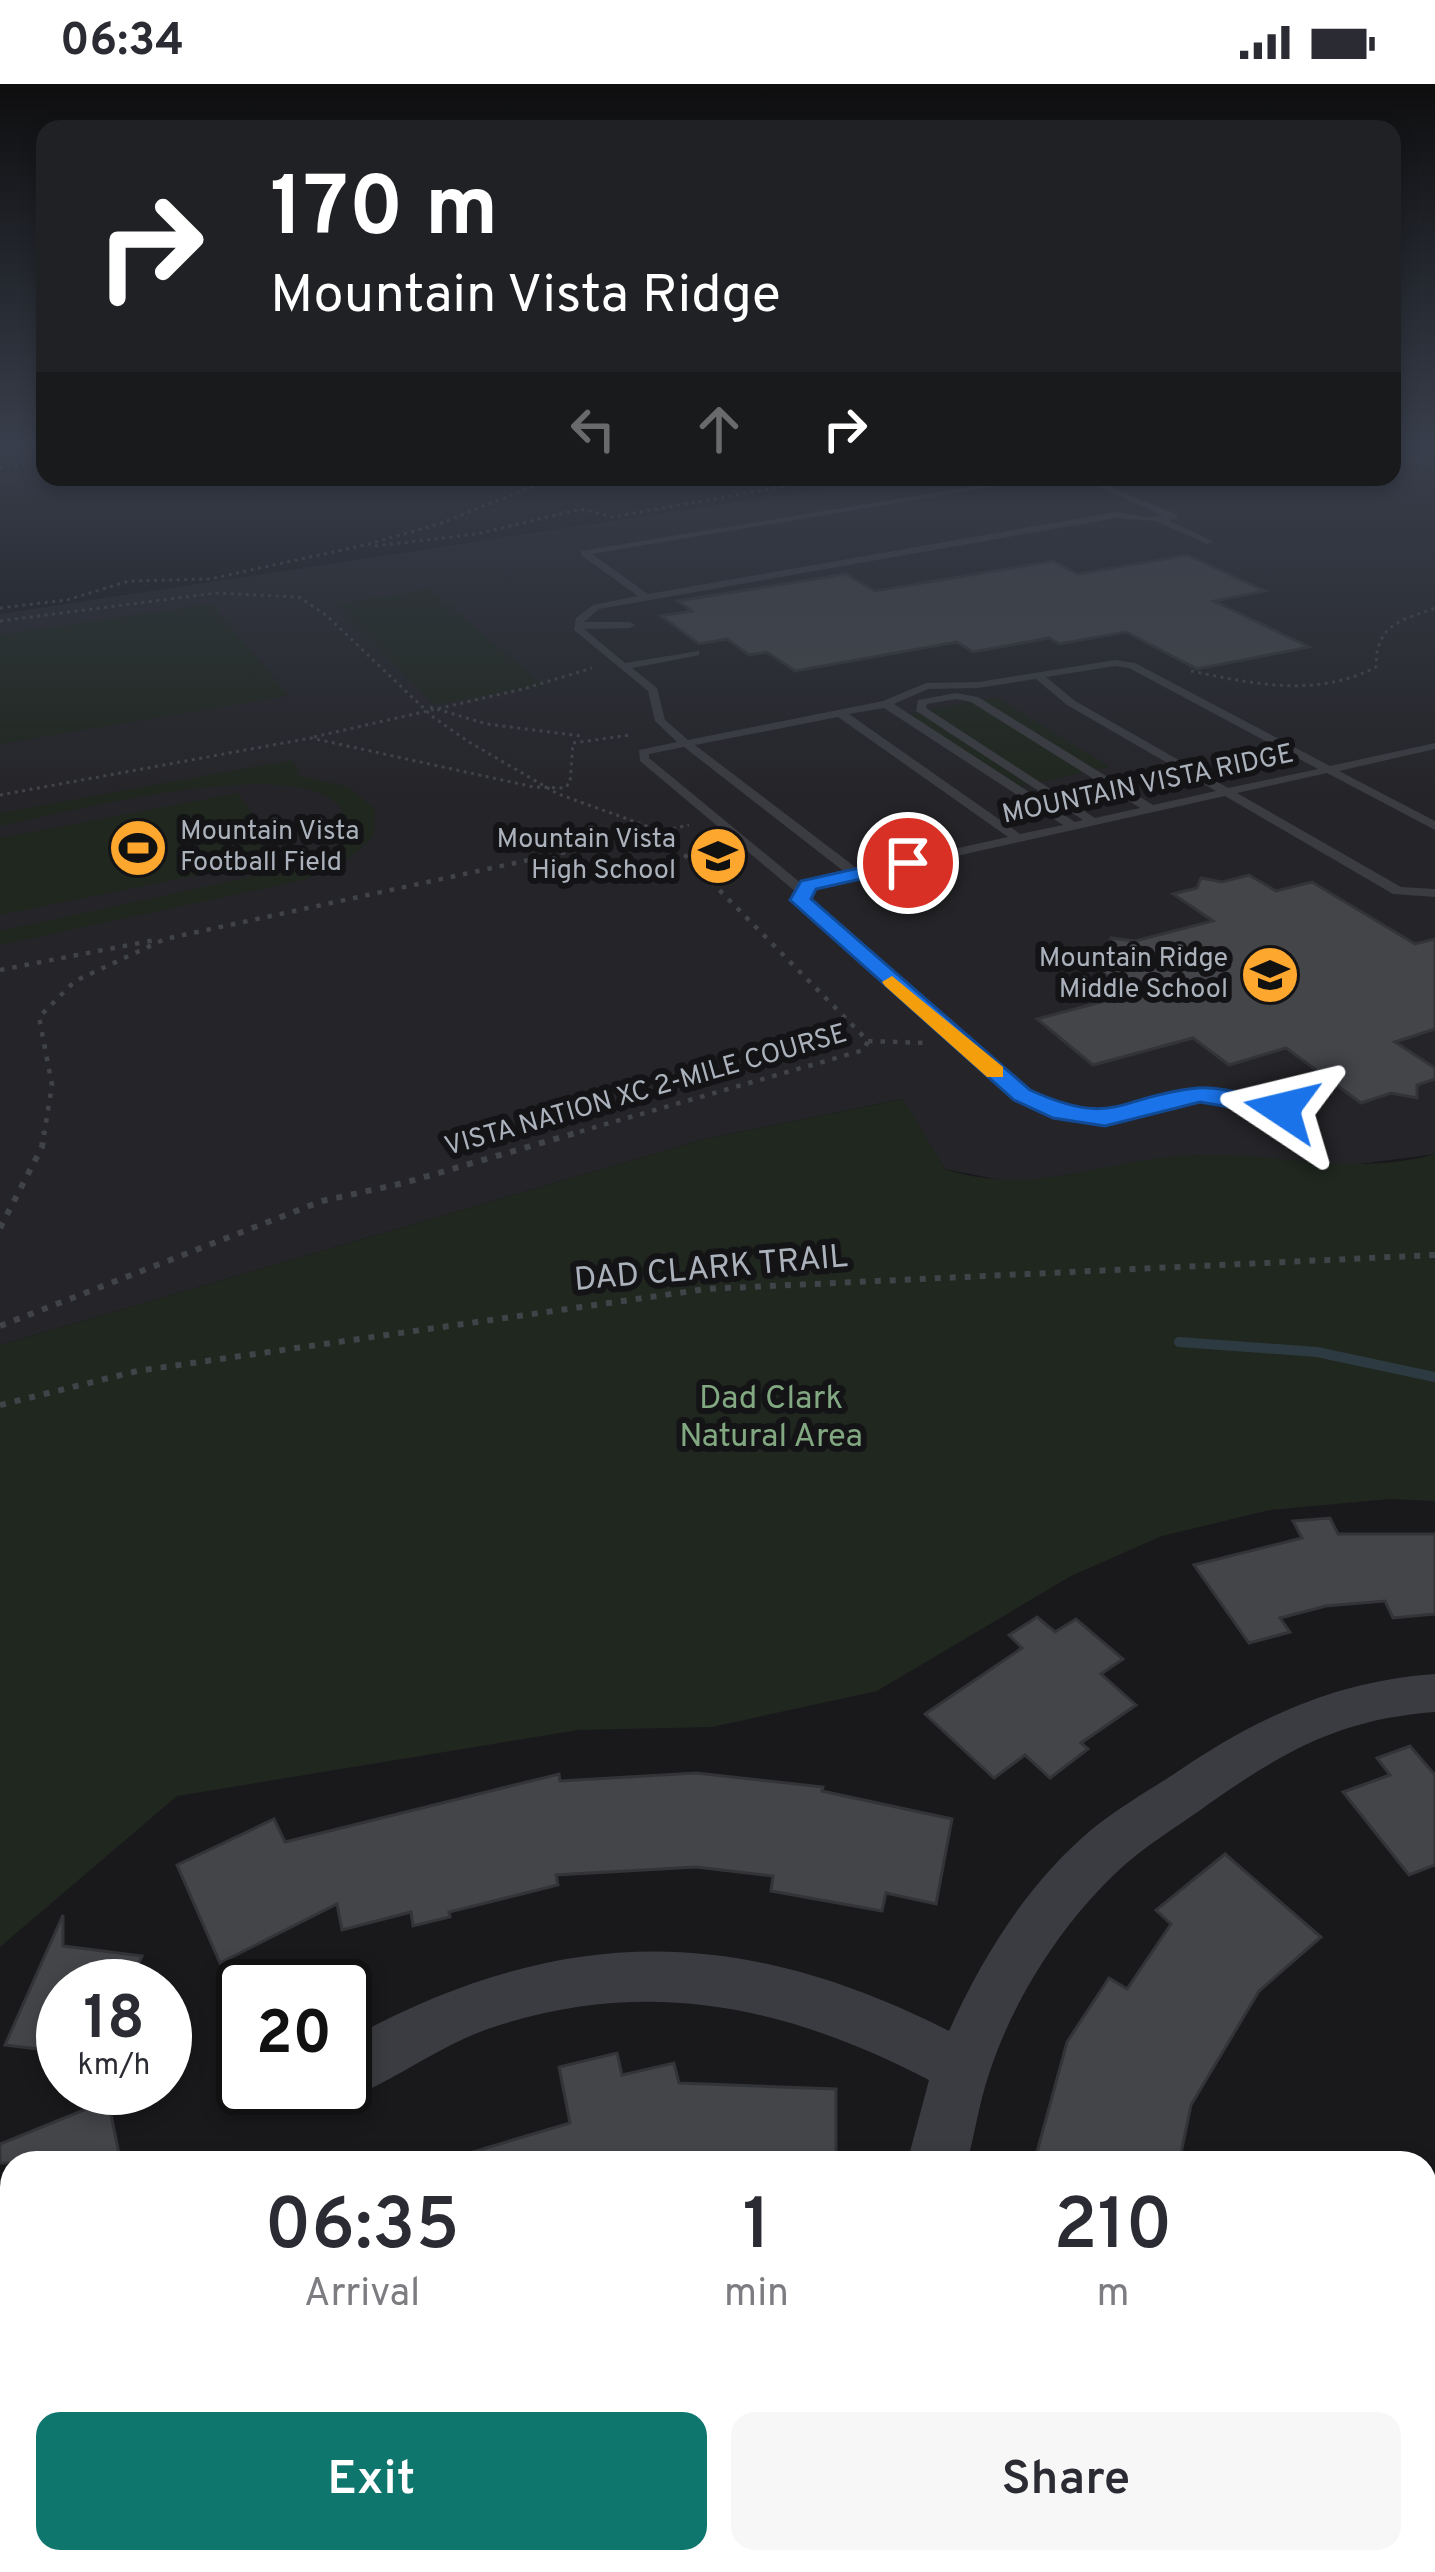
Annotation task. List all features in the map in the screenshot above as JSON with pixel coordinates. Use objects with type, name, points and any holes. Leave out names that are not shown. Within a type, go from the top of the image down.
[{"type":"street","points":[[940,2151],[962,2067],[1015,1962],[1050,1912],[1103,1851],[1285,1727],[1324,1710],[1398,1694],[1435,1693]]},
{"type":"street","points":[[372,2056],[422,2027],[533,1985],[587,1976],[641,1975],[755,1985],[802,1997],[865,2019],[962,2067]]},
{"type":"lane","points":[[595,561],[646,597]]},
{"type":"lane","points":[[578,625],[584,613],[596,608],[860,561]]},
{"type":"lane","points":[[616,615],[630,625]]},
{"type":"lane","points":[[578,625],[630,625]]},
{"type":"lane","points":[[578,625],[652,690],[660,721],[672,733],[856,874]]},
{"type":"lane","points":[[610,633],[630,625]]},
{"type":"lane","points":[[620,663],[695,653]]},
{"type":"lane","points":[[1282,1109],[1199,1095],[1129,1116],[1081,1117],[1022,1095],[811,911],[800,900],[802,891],[643,755],[886,704],[926,686],[1041,678],[1115,664],[1142,668],[1435,826]]},
{"type":"lane","points":[[1041,678],[1071,704],[1397,890],[1435,893]]},
{"type":"lane","points":[[1091,821],[920,709],[922,702],[934,697],[974,699],[1149,808]]},
{"type":"lane","points":[[886,704],[1071,826]]},
{"type":"lane","points":[[840,713],[1017,838]]},
{"type":"lane","name":"MOUNTAIN VISTA RIDGE","points":[[802,891],[808,885],[856,874],[1435,746]]},
{"type":"path","points":[[0,608],[67,600],[130,581],[210,579],[293,561]]},
{"type":"path","name":"VISTA NATION XC 2-MILE COURSE","points":[[0,621],[216,593],[298,597],[326,615],[427,708],[549,789],[661,831],[862,1030],[868,1042],[864,1050],[841,1057],[404,1183],[322,1201],[0,1326]]},
{"type":"path","points":[[1115,664],[1253,682],[1348,681],[1376,667],[1376,646],[1391,625],[1435,608]]},
{"type":"path","points":[[0,795],[311,739],[427,708],[544,687],[620,663]]},
{"type":"path","points":[[427,708],[514,729],[597,736],[672,733]]},
{"type":"path","points":[[311,739],[549,789],[570,783],[573,743],[597,736]]},
{"type":"path","points":[[0,970],[165,939],[715,819]]},
{"type":"path","points":[[0,1228],[42,1147],[52,1085],[39,1018],[75,981],[165,939]]},
{"type":"path","points":[[868,1042],[916,1044],[956,1037]]},
{"type":"path","name":"DAD CLARK TRAIL","points":[[0,1405],[137,1371],[706,1288],[1435,1255]]},
{"type":"shaded area","name":"Mountain Vista High School","points":[[348,561],[1435,561],[1435,1154],[1352,1165],[1195,1155],[1015,1183],[945,1169],[902,1099],[705,1139],[0,1345],[0,614]]},
{"type":"green space","points":[[430,589],[542,685],[434,705],[337,604]]},
{"type":"green space","points":[[211,604],[289,696],[0,744],[0,635]]},
{"type":"green space","points":[[996,697],[1110,767],[1013,788],[904,715]]},
{"type":"green space","points":[[292,760],[300,771],[293,774],[348,787],[375,809],[374,836],[344,863],[304,880],[0,945],[0,931],[296,867],[337,844],[347,826],[333,800],[298,787],[249,785],[132,798],[0,826],[0,813]]},
{"type":"green space","name":"Mountain Vista Football Field","points":[[238,793],[283,858],[0,915],[0,838]]},
{"type":"green space","name":"Dad Clark Natural Area","points":[[903,1099],[945,1169],[978,1177],[1041,1178],[1198,1155],[1346,1164],[1405,1161],[1435,1154],[1435,1501],[1390,1499],[1270,1510],[1162,1536],[1071,1576],[877,1691],[712,1727],[578,1730],[177,1796],[0,1947],[0,1345],[705,1139]]},
{"type":"building","points":[[1052,561],[1078,574],[1152,561],[1200,561],[1265,591],[1214,601],[1309,647],[1197,669],[1126,632],[1059,644],[1049,638],[973,652],[957,642],[795,671],[767,652],[749,655],[727,639],[699,644],[661,616],[692,611],[678,601],[846,574],[875,591]]},
{"type":"building","name":"Mountain Ridge Middle School","points":[[1249,875],[1276,891],[1312,882],[1415,944],[1435,939],[1435,1029],[1395,1042],[1435,1068],[1435,1079],[1417,1085],[1417,1098],[1391,1093],[1361,1103],[1286,1048],[1229,1065],[1193,1038],[1093,1065],[1037,1019],[1131,994],[1081,956],[1107,949],[1111,938],[1135,941],[1213,921],[1173,894],[1197,888],[1201,878],[1222,882]]},
{"type":"building","points":[[1330,1518],[1338,1534],[1435,1534],[1435,1614],[1393,1618],[1385,1601],[1326,1606],[1280,1618],[1290,1632],[1249,1643],[1194,1565],[1302,1538],[1293,1521]]},
{"type":"building","points":[[1037,1617],[1055,1632],[1076,1619],[1123,1659],[1101,1674],[1136,1705],[1081,1743],[1088,1749],[1050,1778],[1025,1755],[994,1778],[925,1714],[1022,1648],[1009,1635]]},
{"type":"building","points":[[1410,1746],[1435,1775],[1435,1865],[1409,1875],[1343,1792],[1390,1775],[1377,1758]]},
{"type":"building","points":[[696,1773],[823,1787],[822,1791],[952,1819],[936,1904],[886,1893],[882,1911],[771,1891],[773,1876],[696,1867],[556,1875],[558,1885],[449,1912],[450,1917],[413,1926],[411,1912],[342,1930],[337,1904],[228,1959],[218,1959],[177,1865],[274,1819],[285,1842],[559,1774],[560,1781]]},
{"type":"building","points":[[1225,1854],[1321,1937],[1259,1991],[1191,2105],[1181,2151],[1037,2151],[1067,2042],[1109,1978],[1127,1989],[1171,1924],[1156,1910]]},
{"type":"building","points":[[63,1915],[63,1946],[142,1956],[141,1959],[43,1959]]},
{"type":"building","points":[[36,1976],[36,2049],[5,2045]]},
{"type":"building","points":[[617,2053],[622,2075],[674,2063],[679,2083],[836,2089],[836,2151],[476,2151],[570,2123],[559,2067]]},
{"type":"building","points":[[71,2115],[111,2115],[119,2151],[0,2151],[0,2144]]},
{"type":"waterway","points":[[1179,1342],[1317,1352],[1435,1377]]},
{"type":"slow traffic","points":[[892,982],[995,1072]]},
{"type":"place","name":"Mountain Vista Football Field","points":[[138,848]]},
{"type":"place","name":"Mountain Vista High School","points":[[718,856]]},
{"type":"place","name":"Mountain Ridge Middle School","points":[[1270,975]]},
{"type":"route","points":[[908,863],[808,885],[800,900],[1022,1095],[1061,1113],[1105,1119],[1199,1095],[1282,1109]]}]
